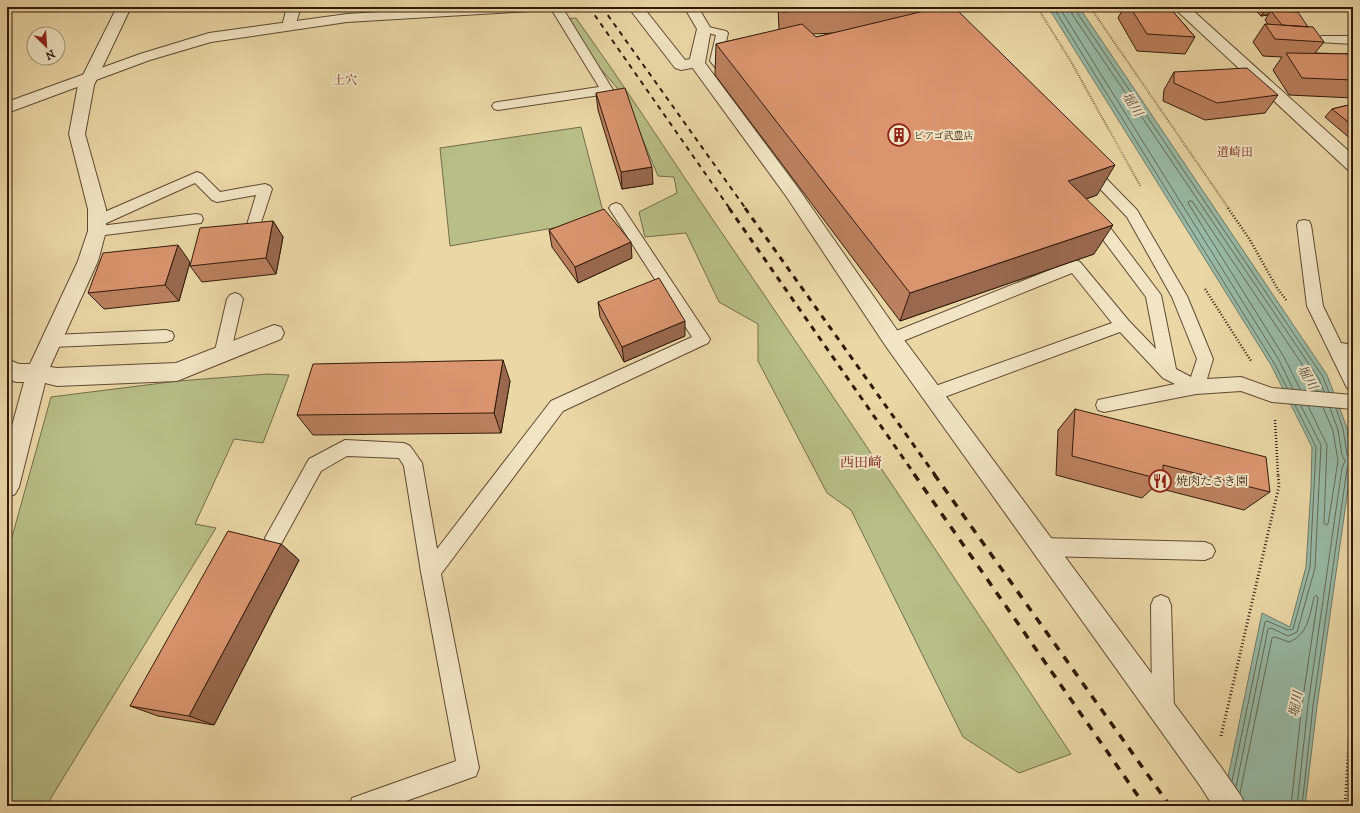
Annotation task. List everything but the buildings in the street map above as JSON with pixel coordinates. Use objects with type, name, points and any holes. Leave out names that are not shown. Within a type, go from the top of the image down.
[{"type":"street","points":[[7,488],[37,373],[95,260],[98,226],[97,209],[77,134],[86,85],[124,7]]},
{"type":"street","points":[[289,26],[294,7]]},
{"type":"street","points":[[7,108],[145,57],[209,38],[347,18],[424,10],[530,7]]},
{"type":"street","points":[[635,7],[681,65],[696,63]]},
{"type":"street","points":[[691,7],[704,29],[696,63],[792,192],[892,339],[1231,806]]},
{"type":"street","points":[[1180,7],[1353,165]]},
{"type":"street","points":[[7,368],[16,373],[37,373],[57,377],[177,372],[274,333]]},
{"type":"lane","points":[[498,106],[607,90],[556,7]]},
{"type":"lane","points":[[704,29],[722,33],[716,61],[726,73]]},
{"type":"lane","points":[[1322,40],[1353,40]]},
{"type":"lane","points":[[1081,161],[1132,214],[1179,296],[1205,359],[1196,387]]},
{"type":"lane","points":[[98,226],[197,177],[217,196],[265,188],[253,228]]},
{"type":"lane","points":[[431,572],[557,406],[702,339],[616,208]]},
{"type":"lane","points":[[1088,210],[1153,295],[1169,373]]},
{"type":"lane","points":[[98,226],[196,219]]},
{"type":"lane","points":[[1304,225],[1315,306],[1353,383]]},
{"type":"lane","points":[[892,339],[1075,266],[1123,326],[1169,373],[1196,387]]},
{"type":"lane","points":[[222,355],[235,299]]},
{"type":"lane","points":[[933,394],[1123,326]]},
{"type":"lane","points":[[53,340],[166,336]]},
{"type":"lane","points":[[1336,349],[1353,351]]},
{"type":"lane","points":[[1104,405],[1196,387],[1241,384],[1272,395],[1353,402]]},
{"type":"lane","points":[[274,538],[315,465],[345,448],[404,451],[413,463],[431,572],[468,768],[360,806]]},
{"type":"lane","points":[[1043,547],[1205,551]]},
{"type":"lane","points":[[1161,605],[1162,709]]},
{"type":"path","points":[[1090,7],[1250,240],[1278,288],[1292,307]]},
{"type":"path","points":[[1211,777],[1279,486],[1277,440],[1272,395]]},
{"type":"path","points":[[1345,806],[1353,679]]},
{"type":"green space","points":[[576,18],[628,92],[1071,754],[1019,773],[963,737],[851,510],[827,493],[758,361],[758,324],[719,302],[686,233],[645,237],[639,212],[677,193],[674,177],[658,176],[625,97],[572,36],[563,19]]},
{"type":"green space","points":[[581,127],[605,219],[450,246],[440,148]]},
{"type":"green space","points":[[268,374],[289,375],[263,443],[234,439],[195,524],[216,528],[46,806],[7,806],[7,555],[51,397],[178,381]]},
{"type":"water","name":"堀川","points":[[1048,7],[1079,7],[1327,375],[1347,428],[1352,461],[1317,706],[1305,806],[1222,806],[1262,613],[1290,627],[1306,567],[1312,447],[1271,365]]},
{"type":"railway","points":[[589,7],[730,209]]},
{"type":"railway","points":[[602,7],[746,209]]},
{"type":"railway","points":[[729,208],[915,475]]},
{"type":"railway","points":[[745,208],[935,475]]},
{"type":"railway","points":[[914,474],[1145,806]]},
{"type":"railway","points":[[934,474],[1170,806]]},
{"type":"place","name":"ピアゴ武豊店","points":[[899,135]]},
{"type":"place","name":"焼肉たさき園","points":[[1160,481]]},
{"type":"district","name":"土穴","points":[[345,80]]},
{"type":"district","name":"道崎田","points":[[1235,152]]},
{"type":"district","name":"西田崎","points":[[861,462]]}]
